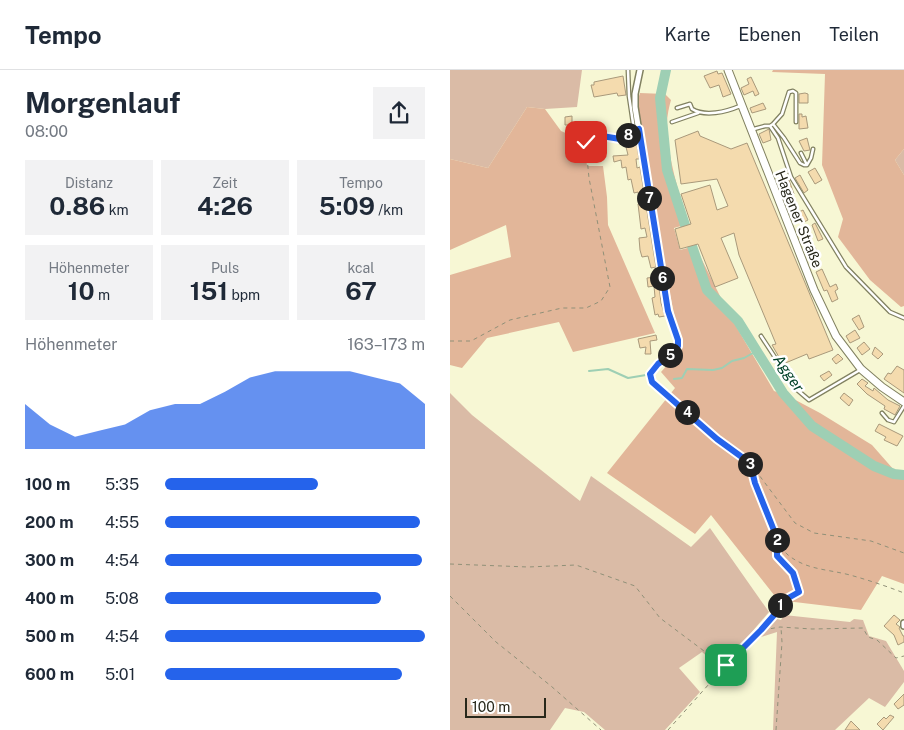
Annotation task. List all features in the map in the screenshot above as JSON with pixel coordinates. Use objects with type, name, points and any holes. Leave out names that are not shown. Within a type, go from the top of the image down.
[{"type":"main road","name":"Hagener Straße","points":[[728,70],[750,130],[826,318],[846,351],[861,369],[904,404]]},
{"type":"street","points":[[640,70],[635,94],[637,130],[668,311],[678,340],[678,346],[674,352],[658,364]]},
{"type":"street","points":[[586,142],[590,134],[614,139],[623,138],[637,130]]},
{"type":"lane","points":[[628,70],[629,96],[637,130]]},
{"type":"lane","points":[[750,130],[772,125],[782,114],[789,92],[793,91],[796,93],[796,122]]},
{"type":"lane","points":[[677,108],[690,104],[692,110],[698,113]]},
{"type":"lane","points":[[672,122],[698,113],[716,113],[741,105]]},
{"type":"lane","points":[[772,125],[784,138],[800,163],[804,166],[807,165]]},
{"type":"lane","points":[[772,125],[791,177],[846,267],[890,312],[904,318]]},
{"type":"lane","points":[[619,132],[623,138]]},
{"type":"lane","points":[[807,165],[813,149]]},
{"type":"lane","points":[[801,153],[807,165]]},
{"type":"lane","points":[[761,336],[795,388],[809,400],[861,369]]},
{"type":"lane","points":[[882,413],[888,420],[894,422],[904,404]]},
{"type":"path","points":[[450,341],[471,340],[510,320],[562,308],[586,308],[601,301],[610,287],[589,178],[586,142]]},
{"type":"path","points":[[658,364],[650,374],[652,382],[717,439],[750,463],[795,523],[814,532],[871,541],[904,553]]},
{"type":"path","points":[[750,463],[755,483],[777,538],[787,554],[808,567],[848,575],[904,593]]},
{"type":"path","points":[[668,730],[726,665],[761,630],[775,614],[781,602],[799,592],[793,573],[777,556],[777,538]]},
{"type":"path","points":[[450,564],[528,567],[576,565],[635,586],[660,618],[712,657],[726,665]]},
{"type":"path","points":[[450,596],[496,642],[551,686],[601,730]]},
{"type":"path","points":[[761,630],[780,627],[812,629],[863,628],[868,637],[877,640],[896,658],[904,656]]},
{"type":"path","points":[[776,730],[782,642],[780,627]]},
{"type":"shaded area","points":[[450,70],[582,70],[577,107],[545,109],[527,107],[488,168],[450,159]]},
{"type":"shaded area","points":[[773,70],[904,70],[904,149],[895,160],[904,175],[904,306],[901,307],[870,280],[838,237],[843,219],[822,165],[825,74],[772,72]]},
{"type":"shaded area","points":[[640,93],[665,94],[671,100],[667,120],[669,149],[688,224],[674,228],[680,250],[695,246],[730,316],[774,391],[786,395],[820,413],[872,445],[894,470],[904,471],[904,584],[882,576],[861,610],[778,600],[711,515],[695,534],[607,473],[675,388],[661,372],[677,354],[682,341],[662,257],[640,127],[637,102]]},
{"type":"shaded area","points":[[527,107],[545,109],[561,131],[584,141],[587,166],[603,166],[608,225],[655,333],[573,352],[559,322],[487,338],[462,368],[450,365],[450,275],[511,257],[506,225],[450,250],[450,159],[488,168]]},
{"type":"shaded area","points":[[904,149],[904,175],[895,160]]},
{"type":"shaded area","points":[[450,393],[472,415],[580,501],[591,476],[691,547],[710,528],[769,612],[721,668],[702,652],[679,668],[700,692],[665,730],[605,730],[584,712],[565,708],[550,730],[450,730]]},
{"type":"shaded area","points":[[784,615],[850,622],[854,619],[863,620],[869,636],[886,641],[904,671],[904,682],[885,707],[869,698],[835,730],[773,730],[777,632],[758,638],[773,618],[781,620]]},
{"type":"building","points":[[717,71],[718,74],[722,73],[731,94],[723,97],[719,85],[710,88],[704,76]]},
{"type":"building","points":[[623,76],[626,95],[618,96],[617,93],[594,97],[591,85],[594,85],[594,82]]},
{"type":"building","points":[[751,77],[759,94],[755,96],[753,91],[744,95],[741,88],[749,84],[747,79]]},
{"type":"building","points":[[799,94],[808,94],[808,103],[799,103]]},
{"type":"building","points":[[763,103],[766,109],[752,113],[750,108]]},
{"type":"building","points":[[799,114],[802,114],[802,117],[806,116],[808,128],[799,129]]},
{"type":"building","points":[[572,116],[572,125],[565,125],[565,117]]},
{"type":"building","points":[[769,129],[771,140],[763,143],[759,134]]},
{"type":"building","points":[[698,131],[700,136],[731,149],[747,143],[833,350],[809,359],[807,354],[783,364],[772,345],[776,344],[739,255],[734,233],[721,238],[738,278],[715,287],[698,244],[680,249],[675,229],[691,224],[681,194],[710,185],[717,210],[728,206],[717,179],[681,184],[675,140]]},
{"type":"building","points":[[807,138],[810,150],[804,151],[799,141]]},
{"type":"building","points":[[591,144],[599,144],[599,151],[592,152]]},
{"type":"building","points":[[637,145],[639,159],[636,159],[637,168],[640,167],[656,267],[651,268],[648,256],[642,257],[640,250],[639,238],[647,237],[645,228],[641,229],[638,192],[634,193],[631,179],[628,180],[626,167],[622,168],[621,160],[614,162],[613,156],[628,155],[626,147]]},
{"type":"building","points":[[815,168],[822,180],[815,184],[808,172]]},
{"type":"building","points":[[800,175],[808,190],[804,193],[795,178]]},
{"type":"building","points":[[789,180],[794,194],[785,197],[780,184]]},
{"type":"building","points":[[798,209],[799,212],[803,210],[808,220],[802,223],[800,219],[797,221],[793,212]]},
{"type":"building","points":[[815,223],[823,239],[818,241],[812,225]]},
{"type":"building","points":[[815,247],[819,257],[812,260],[808,251]]},
{"type":"building","points":[[657,268],[661,303],[665,316],[659,317],[658,314],[655,315],[652,298],[655,297],[654,286],[648,287],[647,278],[655,277],[654,269]]},
{"type":"building","points":[[822,269],[830,287],[836,284],[838,289],[835,291],[838,299],[832,302],[827,290],[824,291],[816,272]]},
{"type":"building","points":[[859,315],[864,327],[859,330],[852,319]]},
{"type":"building","points":[[855,330],[860,338],[850,343],[846,336]]},
{"type":"building","points":[[656,335],[657,340],[650,341],[651,354],[645,354],[646,347],[640,348],[638,339]]},
{"type":"building","points":[[864,342],[870,349],[862,355],[857,348]]},
{"type":"building","points":[[875,347],[883,354],[878,359],[872,354]]},
{"type":"building","points":[[838,354],[843,359],[836,364],[832,359]]},
{"type":"building","points":[[897,366],[904,370],[904,393],[884,379]]},
{"type":"building","points":[[829,371],[832,375],[824,381],[820,376]]},
{"type":"building","points":[[862,379],[868,383],[865,386],[873,391],[874,388],[888,400],[900,406],[895,415],[884,409],[885,406],[867,394],[857,384]]},
{"type":"building","points":[[844,393],[853,400],[849,406],[840,398]]},
{"type":"building","points":[[879,424],[903,436],[897,446],[884,440],[886,437],[875,431]]},
{"type":"building","points":[[894,615],[900,620],[896,624],[900,627],[904,636],[904,642],[898,645],[894,635],[884,626]]},
{"type":"building","points":[[904,694],[904,705],[898,709],[894,704]]},
{"type":"building","points":[[890,715],[894,717],[883,730],[877,724],[884,717],[886,719]]},
{"type":"building","points":[[851,721],[860,730],[845,730]]},
{"type":"waterway","name":"Agger","points":[[666,70],[660,98],[667,170],[685,225]]},
{"type":"waterway","name":"Agger","points":[[692,246],[707,290],[738,321],[783,393],[812,426],[874,466],[894,474],[904,475]]},
{"type":"waterway","points":[[674,379],[682,378],[687,369],[713,370],[722,368],[732,361],[753,353],[760,356]]},
{"type":"waterway","points":[[589,371],[608,369],[628,378],[646,375]]},
{"type":"route","points":[[586,142],[590,134],[620,139],[639,129],[668,311],[678,340],[678,346],[674,352],[658,364],[650,374],[652,382],[717,439],[750,463],[755,483],[777,538],[777,556],[793,573],[799,592],[781,602],[775,614],[726,665]]}]
